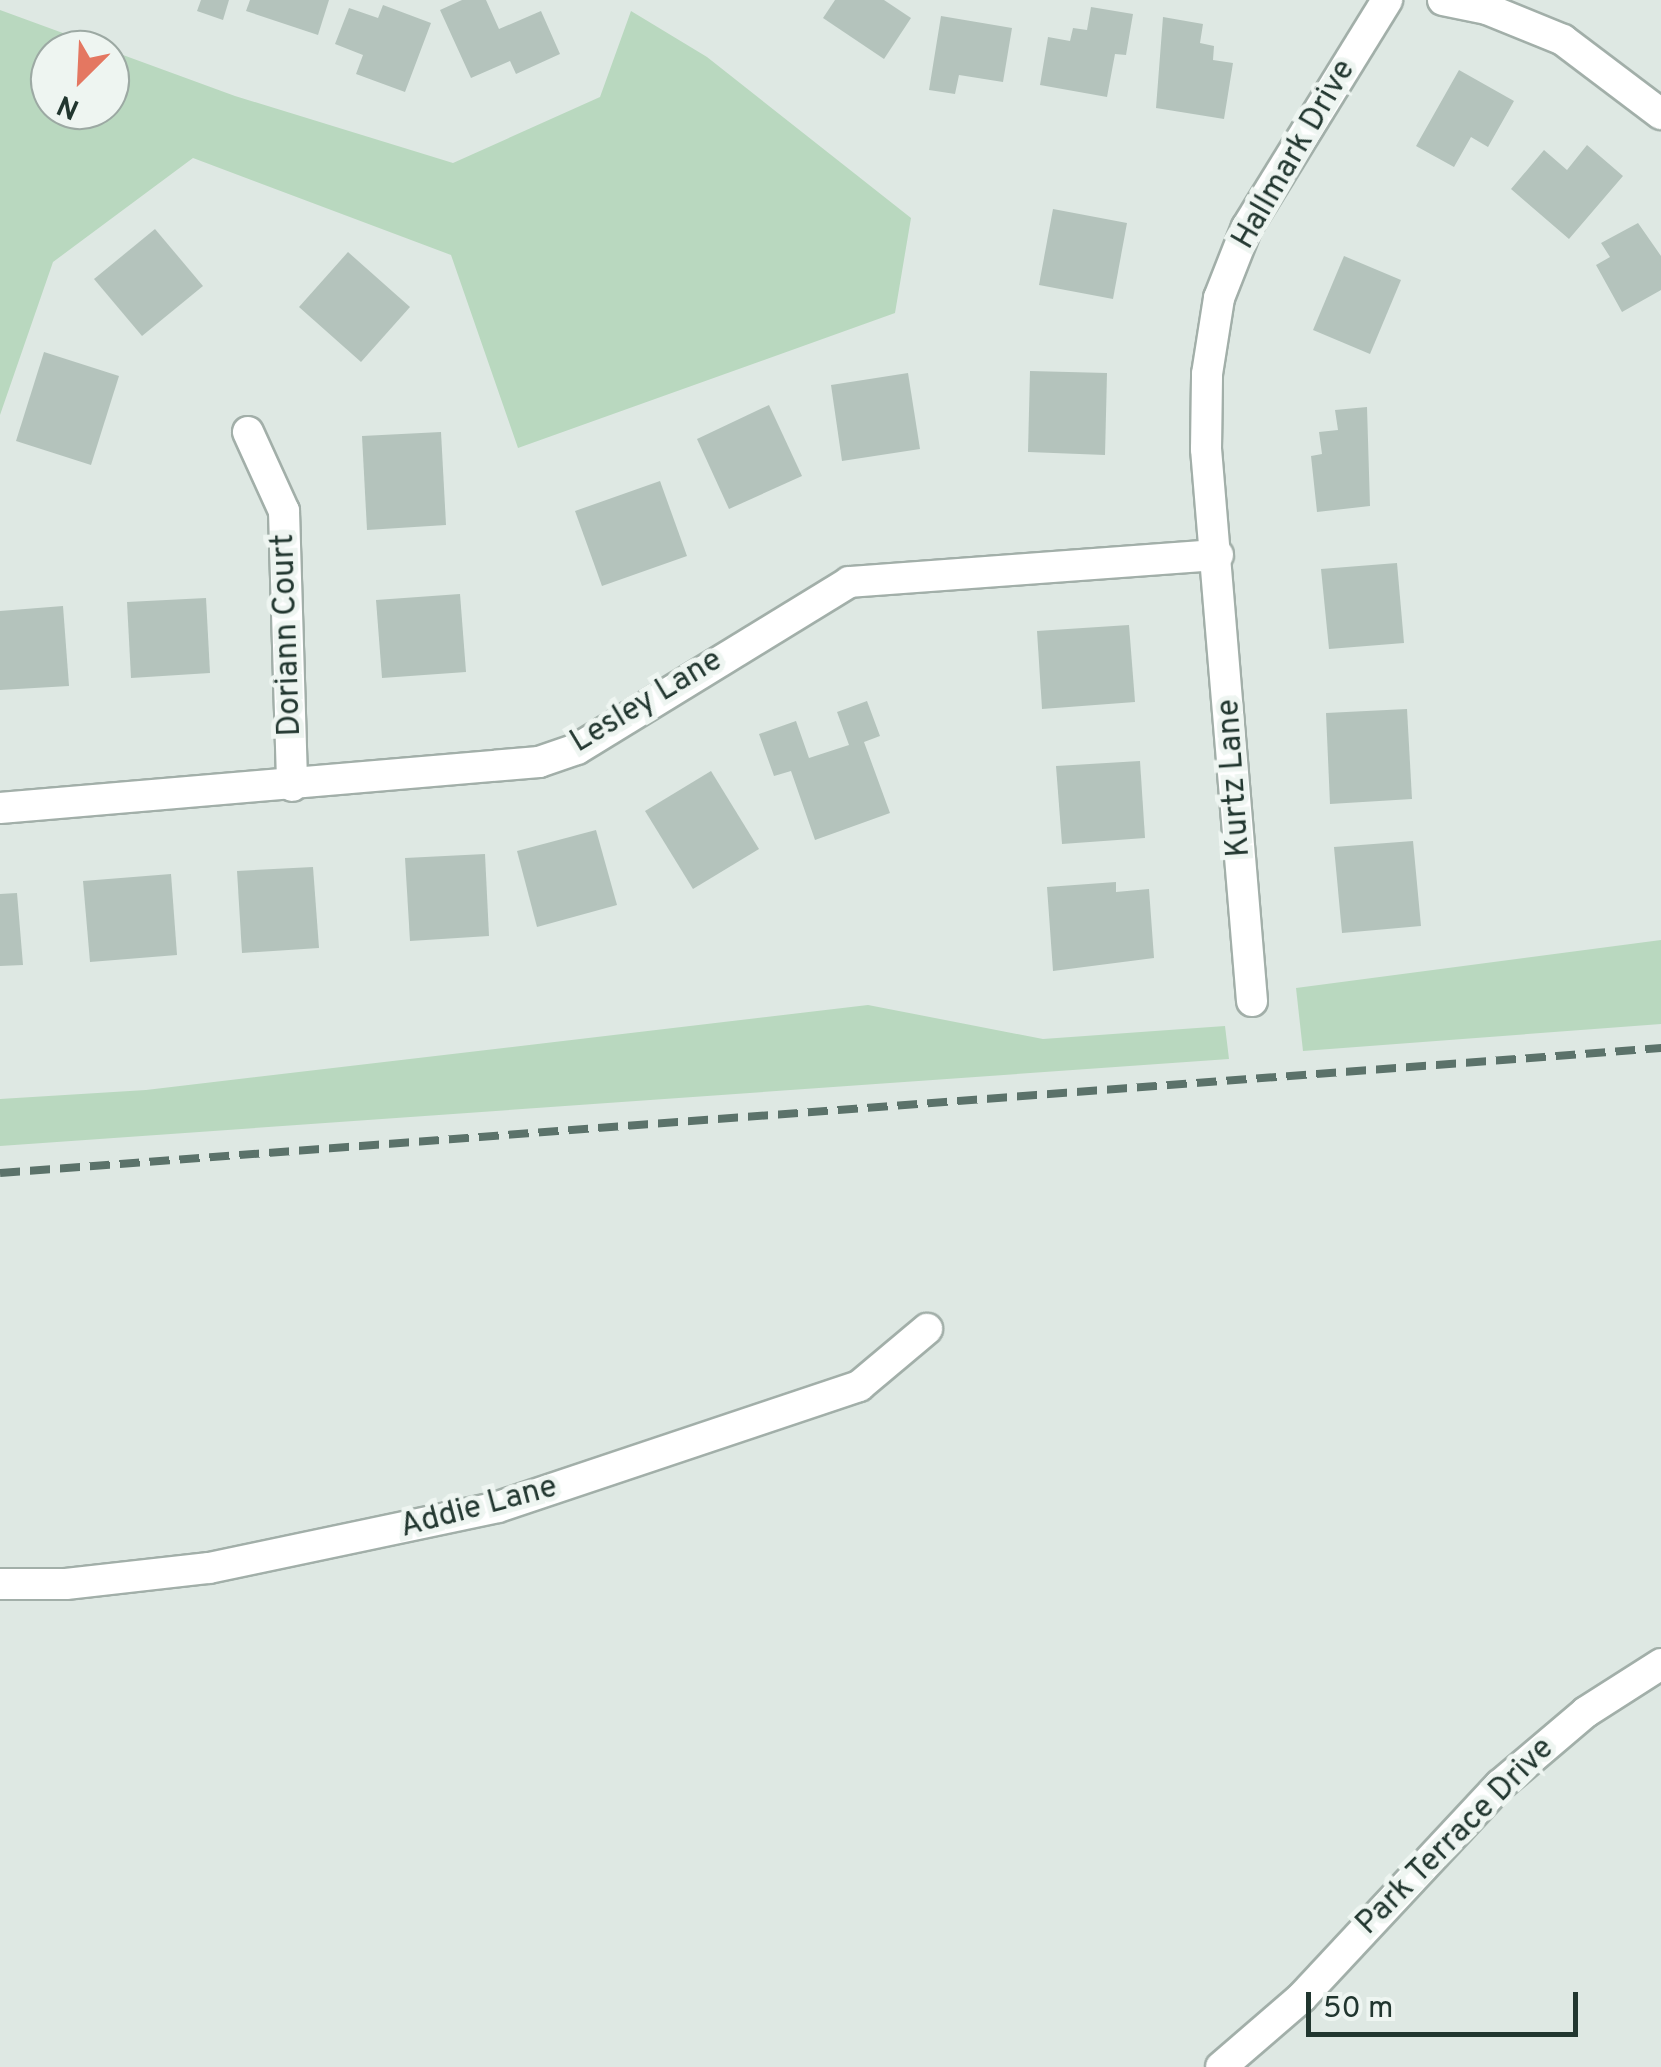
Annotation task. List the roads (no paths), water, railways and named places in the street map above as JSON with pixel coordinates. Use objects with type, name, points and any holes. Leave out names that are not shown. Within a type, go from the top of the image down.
[{"type":"street","name":"Hallmark Drive","points":[[1218,555],[1206,448],[1207,374],[1219,298],[1247,228],[1387,0]]},
{"type":"street","points":[[1443,0],[1488,9],[1563,40],[1661,114]]},
{"type":"street","name":"Doriann Court","points":[[248,432],[284,512],[292,786]]},
{"type":"street","name":"Lesley Lane","points":[[0,808],[500,770],[577,749],[849,582],[1218,555]]},
{"type":"street","name":"Kurtz Lane","points":[[1218,555],[1252,1001]]},
{"type":"street","name":"Addie Lane","points":[[0,1584],[66,1584],[209,1568],[498,1507],[859,1386],[927,1330]]},
{"type":"street","name":"Park Terrace Drive","points":[[1220,2067],[1290,2008],[1500,1785],[1586,1712],[1661,1664]]},
{"type":"railway","points":[[0,1173],[1661,1048]]}]
